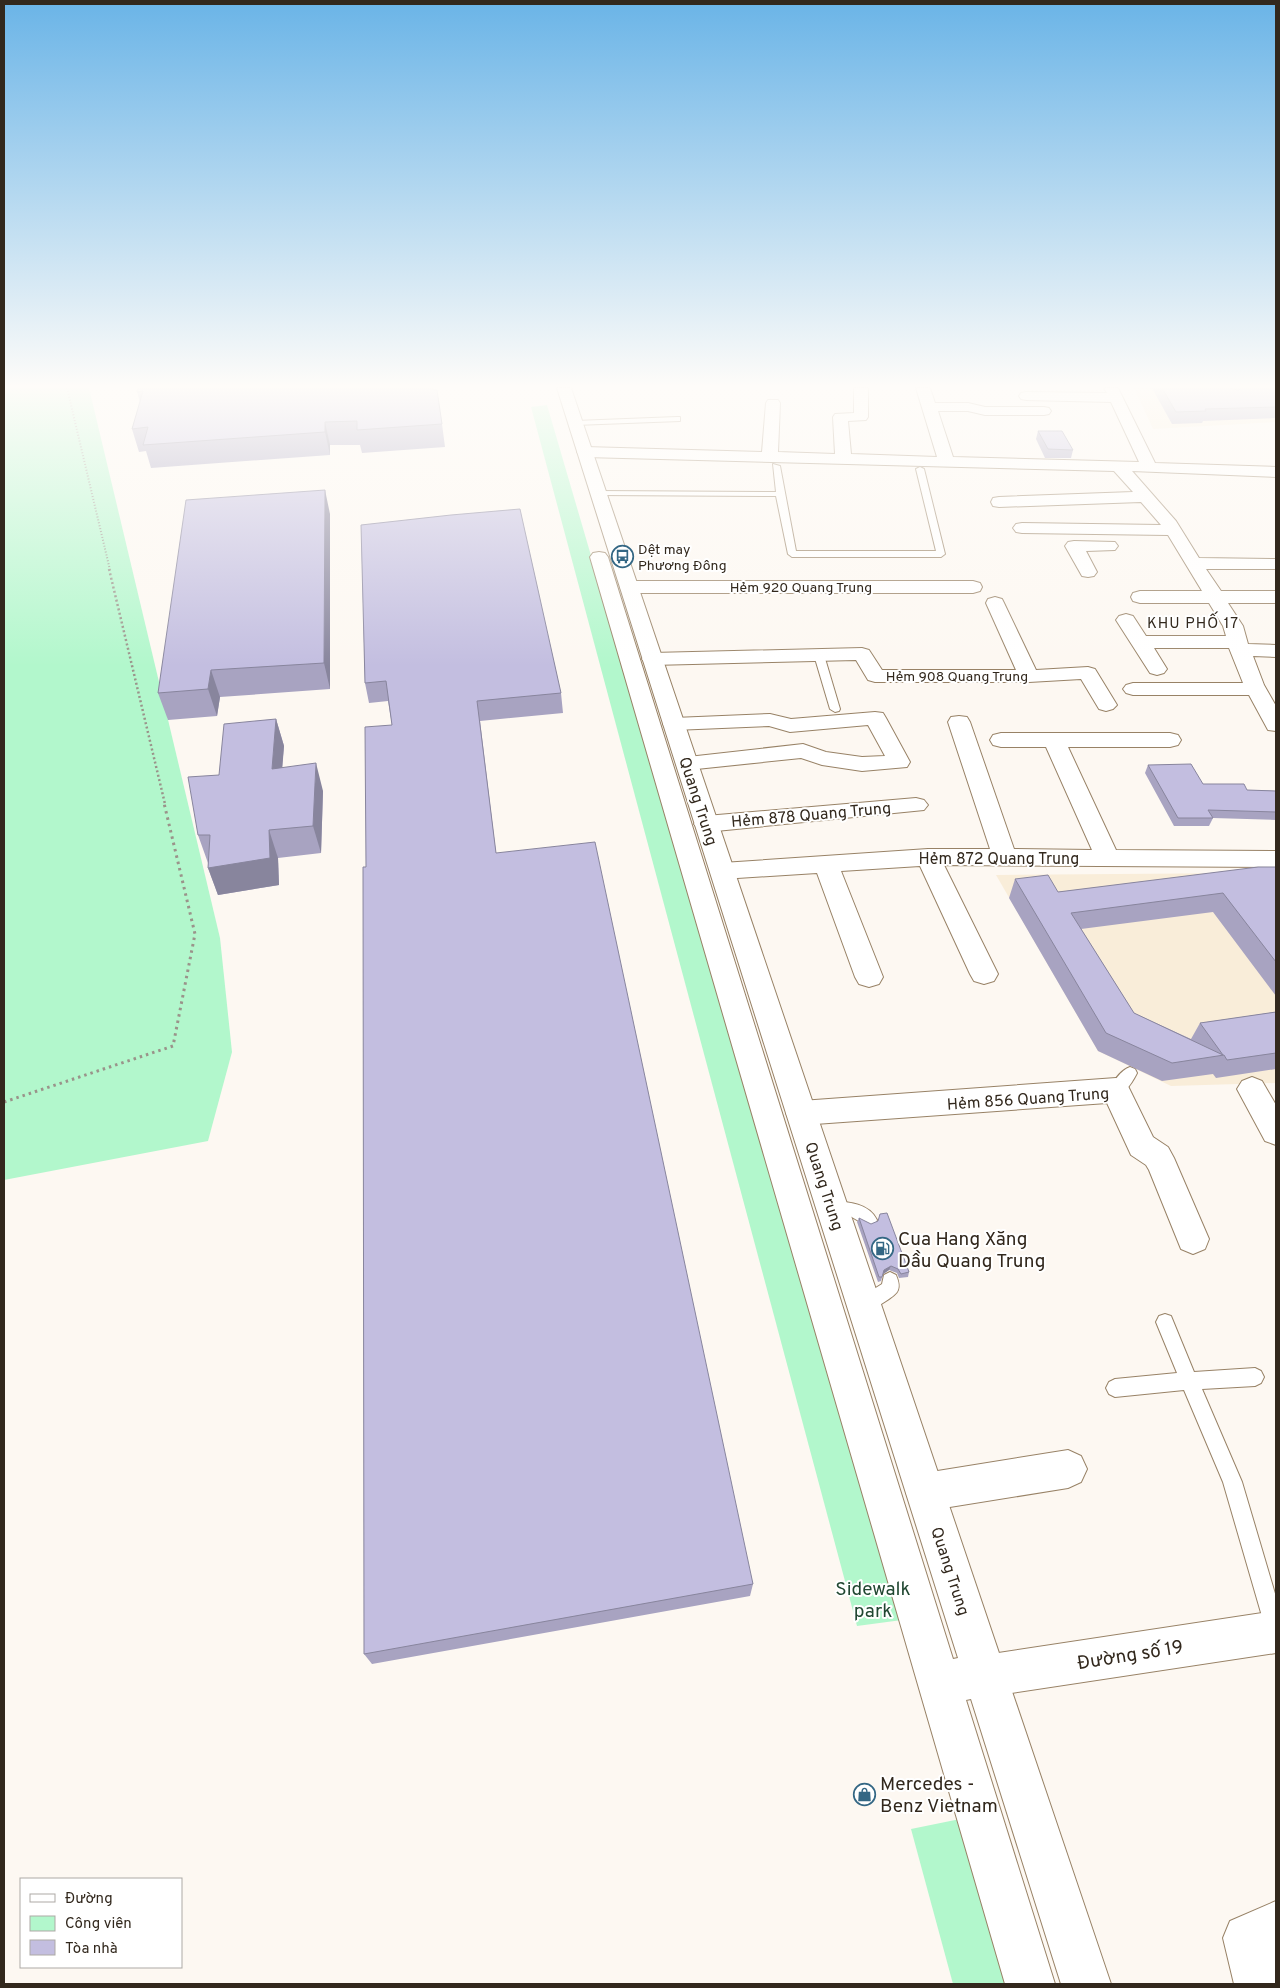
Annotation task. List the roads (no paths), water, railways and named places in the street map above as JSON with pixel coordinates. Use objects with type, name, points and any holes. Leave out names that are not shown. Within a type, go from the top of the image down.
[{"type":"street","name":"Quang Trung","points":[[584,481],[1030,1984]]},
{"type":"street","name":"Quang Trung","points":[[591,481],[598,493],[674,724],[1086,1984]]},
{"type":"street","points":[[1131,481],[1173,530],[1233,626],[1238,646],[1256,689],[1276,725]]},
{"type":"street","points":[[999,502],[1146,498]]},
{"type":"street","points":[[1022,528],[1173,530]]},
{"type":"street","points":[[1088,572],[1074,546],[1183,546]]},
{"type":"street","points":[[1194,563],[1276,564]]},
{"type":"street","name":"Hẻm 920 Quang Trung","points":[[630,592],[849,600],[846,587],[973,587]]},
{"type":"street","points":[[1140,597],[1276,597]]},
{"type":"street","points":[[995,603],[1029,676]]},
{"type":"street","points":[[1126,620],[1157,669]]},
{"type":"street","points":[[1141,642],[1238,646],[1276,651]]},
{"type":"street","name":"Hẻm 908 Quang Trung","points":[[652,659],[862,654],[875,676],[1029,676],[1088,673],[1106,705]]},
{"type":"street","points":[[1133,689],[1256,689]]},
{"type":"street","points":[[674,724],[770,720],[790,726],[875,718],[899,762],[862,764],[822,758],[803,751],[687,764]]},
{"type":"street","points":[[959,722],[1005,858]]},
{"type":"street","points":[[1002,740],[1170,740]]},
{"type":"street","points":[[1054,740],[1107,857]]},
{"type":"street","name":"Hẻm 878 Quang Trung","points":[[706,824],[916,805]]},
{"type":"street","points":[[928,858],[984,974]]},
{"type":"street","name":"Hẻm 872 Quang Trung","points":[[722,871],[928,858],[1276,858]]},
{"type":"street","points":[[826,864],[869,977]]},
{"type":"street","name":"Hẻm 856 Quang Trung","points":[[801,1113],[1123,1081],[1142,1146],[1156,1156],[1163,1167],[1193,1239]]},
{"type":"street","points":[[1252,1089],[1276,1132]]},
{"type":"street","points":[[925,1492],[1068,1469]]},
{"type":"street","name":"Đường số 19","points":[[939,1682],[1276,1631]]},
{"type":"street","points":[[1259,1984],[1247,1938],[1276,1925]]},
{"type":"lane","points":[[777,481],[792,554],[940,554],[923,481]]},
{"type":"lane","points":[[598,493],[780,494]]},
{"type":"lane","points":[[819,655],[835,708]]},
{"type":"lane","points":[[832,1208],[853,1209],[869,1220]]},
{"type":"lane","points":[[864,1306],[891,1288],[890,1280]]},
{"type":"lane","points":[[1165,1322],[1232,1482],[1276,1631]]},
{"type":"lane","points":[[1115,1388],[1255,1377]]},
{"type":"place","name":"Dệt may Phương Đông","points":[[622,557]]},
{"type":"place","name":"Cua Hang Xăng Dầu Quang Trung","points":[[882,1249]]},
{"type":"place","name":"Mercedes - Benz Vietnam","points":[[864,1794]]},
{"type":"district","name":"KHU PHỐ 17","points":[[1193,623]]},
{"type":"park label","name":"Sidewalk park","points":[[873,1599]]}]
